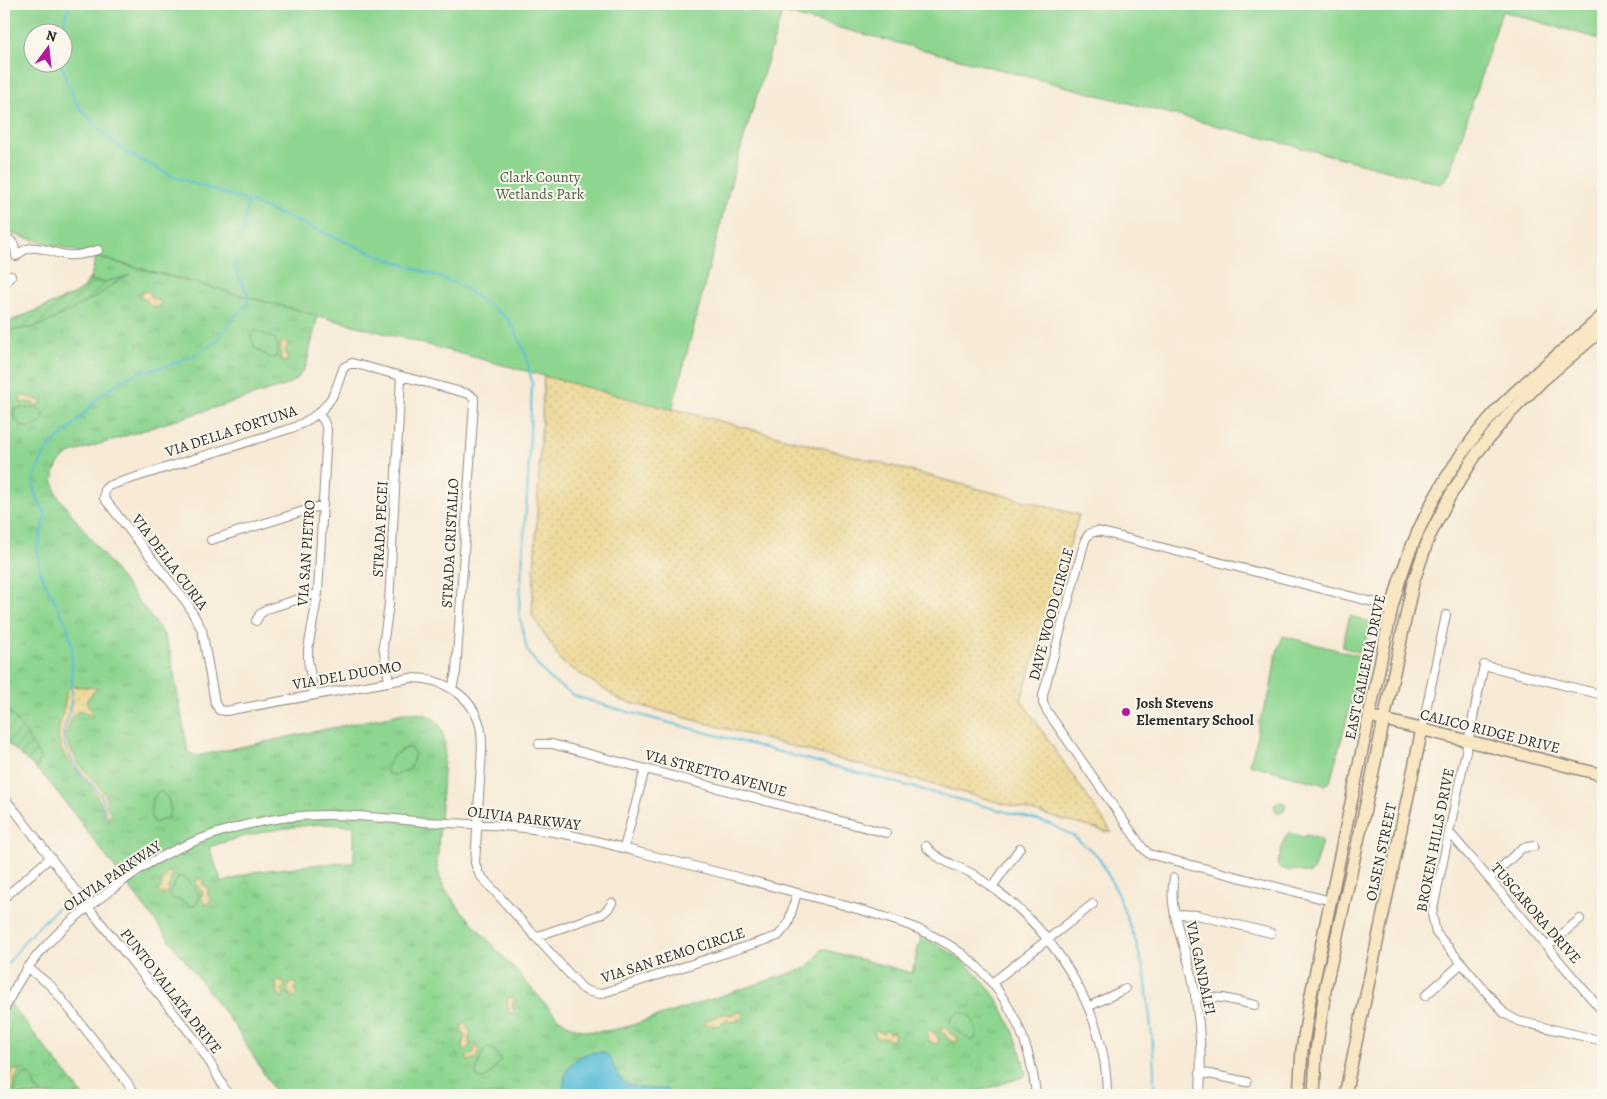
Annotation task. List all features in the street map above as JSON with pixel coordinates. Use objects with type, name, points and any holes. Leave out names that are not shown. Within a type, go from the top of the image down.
[{"type":"main road","name":"EAST GALLERIA DRIVE","points":[[1299,1095],[1302,1050],[1309,1008],[1392,607],[1407,558],[1423,520],[1444,482],[1468,446],[1496,411],[1603,315]]},
{"type":"main road","name":"EAST GALLERIA DRIVE","points":[[1314,1095],[1316,1051],[1326,985],[1413,583],[1429,537],[1450,496],[1479,450],[1508,416],[1543,380],[1603,329]]},
{"type":"main road","points":[[1392,607],[1413,583]]},
{"type":"main road","name":"CALICO RIDGE DRIVE","points":[[1370,717],[1603,776]]},
{"type":"main road","name":"OLSEN STREET","points":[[1345,1095],[1422,730]]},
{"type":"main road","points":[[1326,985],[1324,975],[1337,911],[1331,901]]},
{"type":"street","points":[[4,237],[13,242],[16,256],[22,250],[32,246],[78,256],[98,250]]},
{"type":"street","points":[[4,284],[10,276]]},
{"type":"street","name":"VIA DELLA FORTUNA","points":[[104,493],[108,486],[295,427],[318,414],[328,404],[334,394],[344,367],[352,363],[402,377]]},
{"type":"street","name":"STRADA CRISTALLO","points":[[402,377],[470,394],[474,398],[456,672],[452,689]]},
{"type":"street","name":"STRADA PECEI","points":[[389,681],[384,640],[389,604],[402,377]]},
{"type":"street","name":"VIA SAN PIETRO","points":[[314,694],[308,649],[318,593],[327,430],[324,421],[318,414]]},
{"type":"street","name":"VIA DELLA CURIA","points":[[104,493],[104,498],[187,603],[198,621],[202,630],[218,710]]},
{"type":"street","points":[[211,540],[323,506]]},
{"type":"street","name":"DAVE WOOD CIRCLE","points":[[1331,901],[1149,854],[1142,848],[1047,711],[1043,703],[1043,695],[1085,540],[1090,534],[1098,531],[1392,607]]},
{"type":"street","points":[[256,621],[260,614],[267,609],[318,593]]},
{"type":"street","name":"OLSEN STREET","points":[[1422,730],[1446,616]]},
{"type":"street","name":"BROKEN HILLS DRIVE","points":[[1603,695],[1484,665],[1432,914],[1436,932],[1504,1013],[1518,1021],[1603,1041]]},
{"type":"street","name":"VIA DEL DUOMO","points":[[218,710],[226,711],[389,681],[421,677],[441,682],[469,704],[480,726],[482,748],[477,825]]},
{"type":"street","name":"VIA STRETTO AVENUE","points":[[539,744],[552,744],[886,833]]},
{"type":"street","points":[[624,848],[645,769]]},
{"type":"street","name":"PUNTO VALLATA DRIVE","points":[[4,798],[51,856],[88,907],[194,1038],[228,1095]]},
{"type":"street","name":"OLIVIA PARKWAY","points":[[4,1011],[13,990],[28,967],[54,935],[88,907],[134,874],[162,856],[197,840],[246,825],[297,817],[325,815],[477,825],[555,832],[797,893],[914,926],[960,952],[992,983],[1007,1005],[1024,1038],[1033,1070],[1036,1095]]},
{"type":"street","name":"VIA SAN REMO CIRCLE","points":[[477,825],[475,863],[479,874],[582,988],[600,994],[778,936],[788,924],[797,893]]},
{"type":"street","name":"TUSCARORA DRIVE","points":[[1449,832],[1602,1010]]},
{"type":"street","points":[[926,846],[932,854],[973,874],[1018,907],[1034,923],[1064,960],[1088,1007],[1098,1033],[1107,1080],[1107,1095]]},
{"type":"street","points":[[1489,879],[1522,848],[1534,846]]},
{"type":"street","points":[[992,887],[1020,848]]},
{"type":"street","points":[[4,898],[51,856]]},
{"type":"street","name":"VIA GANDALFI","points":[[1174,878],[1172,889],[1176,914],[1192,975],[1200,1027],[1200,1095]]},
{"type":"street","points":[[536,937],[602,914],[612,903]]},
{"type":"street","points":[[992,983],[1093,904]]},
{"type":"street","points":[[1176,914],[1197,915],[1271,933]]},
{"type":"street","points":[[1547,946],[1580,919]]},
{"type":"street","points":[[1425,996],[1461,964]]},
{"type":"street","points":[[28,967],[51,986],[67,1005],[127,1082],[134,1095]]},
{"type":"street","points":[[1088,1007],[1125,989]]},
{"type":"street","points":[[1195,996],[1223,998],[1255,1005]]},
{"type":"street","points":[[1200,1072],[1248,1082]]},
{"type":"green space","name":"Clark County Wetlands Park","points":[[4,4],[1603,4],[1603,40],[1502,11],[1449,175],[1441,184],[782,13],[736,164],[672,410],[4,232]]},
{"type":"green space","points":[[96,257],[318,315],[306,366],[297,379],[284,386],[71,453],[61,461],[55,471],[54,482],[57,495],[163,633],[170,651],[188,752],[197,756],[404,713],[427,715],[437,722],[445,743],[437,865],[440,878],[445,889],[460,909],[558,1018],[567,1024],[575,1028],[592,1031],[629,1026],[803,969],[813,962],[822,949],[912,973],[921,936],[956,956],[985,983],[1004,1011],[1011,1026],[1026,1074],[1023,1077],[968,1095],[277,1095],[234,1025],[52,785],[4,740],[4,324],[73,295],[84,288],[91,276]],"holes":[[[323,824],[354,826],[354,863],[321,864],[253,872],[222,883],[209,847],[237,838],[279,829]]]},
{"type":"green space","points":[[130,275],[119,280],[97,296],[46,323],[35,327],[4,331],[4,324],[73,295],[84,288],[91,276],[90,282],[105,282]]},
{"type":"green space","points":[[256,330],[275,339],[278,347],[276,357],[271,358],[255,348],[251,336]]},
{"type":"green space","points":[[19,408],[40,409],[44,415],[41,423],[29,428],[21,426],[13,415],[14,410]]},
{"type":"green space","points":[[1350,616],[1371,622],[1362,653],[1342,647]]},
{"type":"green space","points":[[1283,636],[1360,656],[1363,660],[1330,782],[1325,785],[1249,764],[1256,743],[1259,722],[1270,692],[1276,655]]},
{"type":"green space","points":[[4,696],[8,710],[25,732],[40,758],[37,769],[4,740]]},
{"type":"green space","points":[[406,748],[410,748],[415,754],[410,769],[395,775],[388,774],[386,767],[394,755]]},
{"type":"green space","points":[[158,792],[162,792],[168,799],[171,811],[167,818],[155,823],[151,817],[151,808],[153,799]]},
{"type":"green space","points":[[1280,801],[1286,807],[1280,813],[1274,807]]},
{"type":"green space","points":[[1290,833],[1303,837],[1307,835],[1320,839],[1322,842],[1313,871],[1310,874],[1280,868],[1277,865],[1286,835]]},
{"type":"green space","points":[[179,876],[188,881],[196,891],[199,897],[196,905],[190,906],[183,901],[171,898],[170,892]]},
{"type":"green space","points":[[4,993],[15,1010],[83,1095],[4,1095]]},
{"type":"green space","points":[[959,1012],[968,1014],[973,1020],[976,1027],[974,1040],[970,1041],[950,1025],[951,1018]]},
{"type":"green space","points":[[487,1047],[493,1049],[501,1060],[488,1077],[481,1079],[476,1076],[476,1073],[481,1056]]},
{"type":"green space","points":[[27,1074],[32,1077],[35,1088],[43,1095],[15,1095],[18,1083]]},
{"type":"sand","points":[[149,292],[153,299],[161,301],[159,307],[151,306],[146,300],[141,298],[141,293]]},
{"type":"sand","points":[[284,340],[288,345],[285,350],[288,357],[287,361],[284,362],[280,358],[281,343]]},
{"type":"sand","points":[[544,375],[1079,515],[1021,700],[1112,833],[620,700],[562,662],[532,615]]},
{"type":"sand","points":[[26,396],[41,401],[41,404],[20,403],[21,397]]},
{"type":"sand","points":[[72,686],[97,688],[87,700],[92,717],[83,711],[78,711],[72,718],[65,736],[79,764],[105,793],[108,809],[112,813],[108,818],[103,817],[99,799],[61,749],[59,728],[66,695]]},
{"type":"sand","points":[[168,872],[172,874],[171,880],[167,892],[162,895],[157,891],[162,887],[161,882]]},
{"type":"sand","points":[[197,878],[203,880],[203,885],[209,887],[207,894],[211,898],[209,904],[205,904],[202,899],[202,891],[196,885]]},
{"type":"sand","points":[[281,980],[285,982],[282,989],[285,993],[283,997],[279,995],[276,988],[276,983]]},
{"type":"sand","points":[[291,981],[296,984],[295,989],[298,995],[295,998],[288,993],[288,985]]},
{"type":"sand","points":[[508,997],[515,1000],[512,1005],[514,1011],[512,1014],[509,1013],[507,1005]]},
{"type":"sand","points":[[738,1011],[743,1014],[741,1019],[734,1022],[726,1021],[714,1026],[705,1024],[707,1020],[719,1015],[732,1015]]},
{"type":"sand","points":[[465,1022],[471,1034],[469,1039],[470,1046],[466,1050],[462,1044],[465,1037],[462,1032],[462,1025]]},
{"type":"sand","points":[[943,1027],[951,1034],[957,1036],[958,1039],[955,1043],[946,1038],[940,1029]]},
{"type":"sand","points":[[877,1030],[882,1033],[887,1030],[889,1033],[893,1031],[895,1034],[894,1038],[890,1041],[885,1037],[877,1039],[874,1033]]},
{"type":"sand","points":[[930,1030],[939,1038],[938,1043],[935,1044],[929,1041],[926,1033]]},
{"type":"sand","points":[[477,1044],[479,1048],[477,1058],[468,1061],[466,1059],[467,1056],[473,1053]]},
{"type":"sand","points":[[14,1070],[18,1070],[19,1073],[9,1091],[7,1081],[11,1078],[11,1073]]},
{"type":"water","points":[[602,1052],[609,1057],[617,1075],[625,1082],[635,1087],[666,1089],[673,1095],[568,1095],[564,1093],[565,1076],[573,1063],[585,1054]]},
{"type":"waterway","points":[[64,22],[66,14],[72,4]]},
{"type":"waterway","points":[[64,72],[67,83],[80,109],[102,132],[127,153],[172,176],[253,203],[380,256],[463,287],[507,318],[517,334],[526,355],[532,383],[519,612],[527,650],[552,681],[575,696],[617,709],[1048,823],[1072,835],[1098,856],[1116,890],[1135,939],[1145,975],[1152,1037],[1154,1095]]},
{"type":"waterway","points":[[243,235],[247,202]]},
{"type":"waterway","points":[[106,817],[102,796],[81,774],[64,743],[63,736],[72,696],[72,646],[67,625],[40,573],[37,548],[45,513],[35,494],[34,476],[46,451],[70,429],[100,396],[122,380],[140,372],[163,367],[193,356],[215,343],[237,313],[245,307],[249,297],[235,269],[236,259]]},
{"type":"waterway","points":[[4,969],[27,938],[69,897]]},
{"type":"place","name":"Josh Stevens Elementary School","points":[[1126,712]]}]
